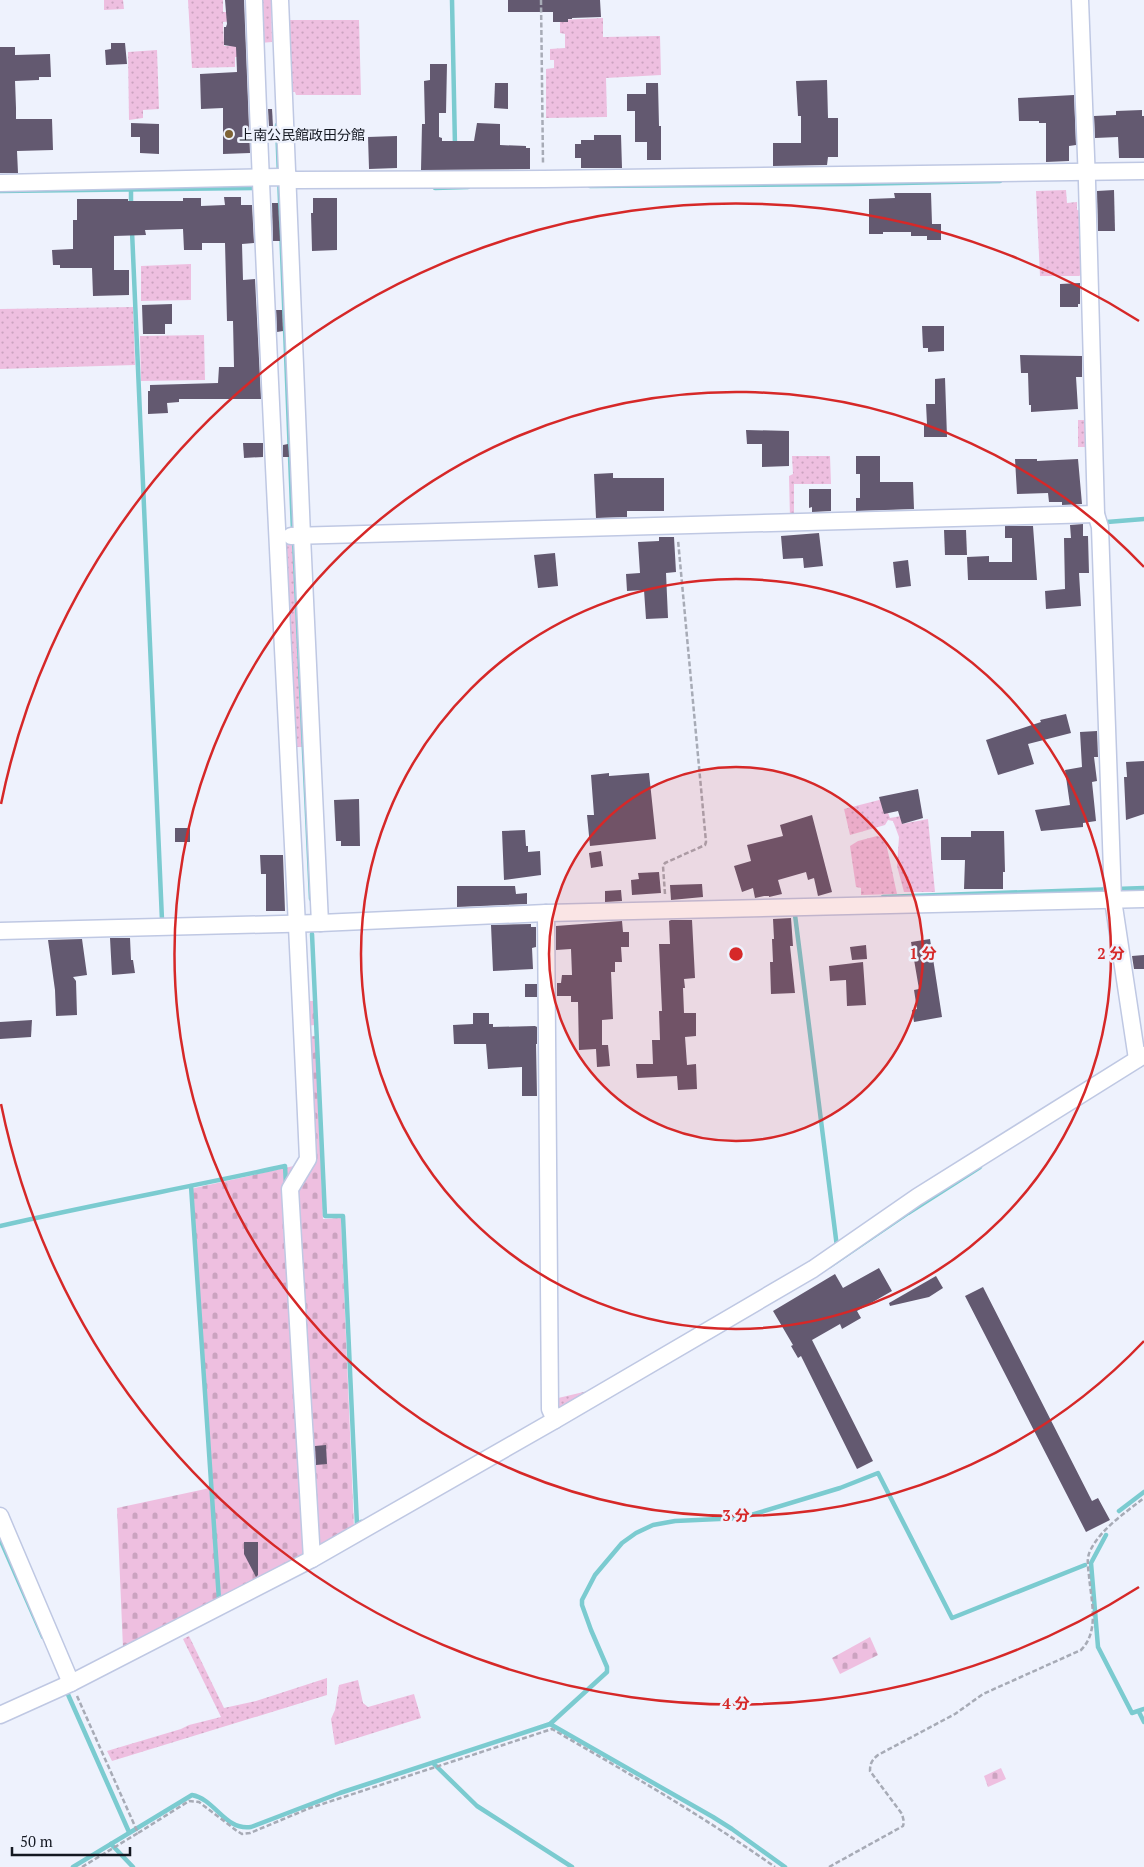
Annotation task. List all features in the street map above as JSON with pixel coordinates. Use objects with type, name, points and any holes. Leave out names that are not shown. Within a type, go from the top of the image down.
[{"type":"street","points":[[254,0],[276,178],[292,536],[297,918],[308,1159],[290,1189],[312,1559]]},
{"type":"street","points":[[280,0],[276,178],[292,536],[320,917]]},
{"type":"street","points":[[0,1715],[73,1688],[312,1559],[553,1416],[813,1268],[917,1197],[1140,1057],[1113,893],[1100,527],[1096,514],[1080,0]]},
{"type":"street","points":[[0,183],[276,178],[296,180],[1087,177],[1144,171]]},
{"type":"street","points":[[292,536],[1096,514]]},
{"type":"street","points":[[0,931],[320,917],[546,913],[1113,893],[1144,899]]},
{"type":"street","points":[[546,913],[553,1416]]},
{"type":"street","points":[[0,1516],[73,1688]]},
{"type":"path","points":[[541,0],[544,179]]},
{"type":"path","points":[[665,901],[663,866],[665,863],[700,849],[706,842],[677,534]]},
{"type":"path","points":[[829,1867],[899,1830],[904,1822],[902,1814],[870,1771],[870,1764],[878,1754],[955,1714],[983,1694],[1081,1650],[1086,1645],[1091,1637],[1093,1626],[1087,1561],[1090,1550],[1120,1517],[1144,1498]]},
{"type":"path","points":[[73,1688],[138,1832]]},
{"type":"path","points":[[82,1867],[189,1801],[199,1802],[242,1834],[250,1833],[310,1808],[552,1729],[686,1807],[729,1834],[775,1867]]},
{"type":"green space","points":[[104,0],[123,0],[124,9],[104,10]]},
{"type":"green space","points":[[188,0],[223,0],[223,12],[234,12],[234,21],[223,22],[224,46],[243,46],[243,57],[235,57],[235,67],[192,68]]},
{"type":"green space","points":[[258,0],[271,0],[272,42],[260,43]]},
{"type":"green space","points":[[603,18],[603,37],[660,36],[661,75],[606,78],[607,117],[546,118],[546,69],[554,68],[554,60],[550,60],[550,49],[565,48],[565,34],[560,33],[560,20]]},
{"type":"green space","points":[[287,20],[359,20],[361,95],[296,95],[295,92],[289,92]]},
{"type":"green space","points":[[157,50],[159,109],[143,110],[143,118],[129,120],[128,52]]},
{"type":"green space","points":[[1066,190],[1067,203],[1077,202],[1077,210],[1083,211],[1086,272],[1079,276],[1040,276],[1036,191]]},
{"type":"green space","points":[[191,264],[191,300],[141,301],[141,266]]},
{"type":"green space","points":[[133,307],[135,365],[0,369],[0,309]]},
{"type":"green space","points":[[204,335],[205,380],[141,381],[140,336]]},
{"type":"green space","points":[[1078,420],[1085,420],[1089,425],[1090,447],[1078,447]]},
{"type":"green space","points":[[792,456],[830,456],[831,484],[794,484],[794,518],[790,518],[789,476],[793,474]]},
{"type":"green space","points":[[292,539],[302,747],[292,747],[285,540]]},
{"type":"green space","points":[[883,799],[890,818],[901,816],[902,824],[928,819],[935,892],[904,892],[897,866],[899,837],[893,821],[888,820],[885,825],[850,835],[844,809]]},
{"type":"green space","points":[[877,836],[885,838],[897,894],[861,895],[861,888],[856,887],[850,846],[858,841]]},
{"type":"green space","points":[[303,1001],[314,1001],[315,1025],[304,1026]]},
{"type":"green space","points":[[316,1036],[323,1219],[341,1218],[354,1528],[123,1648],[117,1508],[210,1488],[190,1189],[312,1162],[304,1037]]},
{"type":"green space","points":[[592,1390],[555,1411],[554,1399]]},
{"type":"green space","points":[[189,1636],[224,1708],[256,1701],[327,1678],[327,1695],[112,1761],[107,1751],[221,1717],[183,1639]]},
{"type":"green space","points":[[870,1637],[878,1655],[840,1674],[832,1658]]},
{"type":"green space","points":[[358,1680],[363,1703],[368,1707],[414,1694],[421,1718],[335,1745],[331,1719],[335,1710],[339,1685]]},
{"type":"green space","points":[[1001,1768],[1006,1779],[988,1787],[984,1776]]},
{"type":"building","points":[[225,0],[244,0],[250,153],[223,154],[223,108],[201,109],[200,74],[237,72],[236,47],[224,45],[224,27],[227,24]]},
{"type":"building","points":[[508,0],[600,0],[601,17],[572,18],[568,19],[568,22],[553,22],[553,12],[508,12]]},
{"type":"building","points":[[111,43],[125,43],[127,64],[106,65],[105,50],[111,49]]},
{"type":"building","points":[[0,47],[15,47],[15,55],[50,54],[51,77],[39,77],[39,80],[15,81],[16,119],[52,119],[53,150],[17,151],[18,173],[0,173]]},
{"type":"building","points":[[430,64],[447,64],[446,113],[439,113],[439,137],[442,138],[442,141],[474,141],[477,123],[500,124],[500,145],[526,146],[526,148],[530,148],[530,169],[421,170],[422,124],[425,124],[424,81],[430,80]]},
{"type":"building","points":[[827,80],[828,118],[838,118],[838,157],[828,157],[827,165],[773,166],[773,143],[801,143],[801,116],[798,116],[796,81]]},
{"type":"building","points":[[495,83],[508,83],[508,109],[494,108]]},
{"type":"building","points":[[646,83],[658,83],[661,160],[647,160],[647,142],[635,142],[635,111],[627,111],[627,94],[646,94]]},
{"type":"building","points":[[1074,95],[1076,145],[1069,146],[1069,161],[1046,162],[1046,123],[1019,121],[1018,98]]},
{"type":"building","points":[[268,109],[272,109],[273,126],[269,126]]},
{"type":"building","points":[[1142,110],[1142,116],[1144,116],[1144,158],[1119,158],[1118,137],[1095,138],[1094,116],[1116,115],[1116,111]]},
{"type":"building","points":[[131,123],[159,124],[159,154],[140,153],[140,137],[131,137]]},
{"type":"building","points":[[594,135],[621,135],[622,168],[581,168],[581,158],[575,158],[575,144],[581,144],[581,140],[594,140]]},
{"type":"building","points":[[397,136],[397,168],[369,169],[368,137]]},
{"type":"building","points":[[1114,190],[1115,231],[1098,231],[1097,191]]},
{"type":"building","points":[[894,193],[931,193],[932,224],[941,224],[941,240],[927,240],[927,236],[911,236],[911,232],[869,234],[869,199],[895,198]]},
{"type":"building","points":[[224,197],[241,197],[241,205],[252,205],[254,243],[242,244],[243,280],[255,279],[261,399],[179,399],[179,402],[167,403],[168,413],[148,414],[148,391],[150,391],[150,385],[218,383],[219,367],[234,367],[233,321],[227,321],[225,243],[202,243],[202,250],[184,250],[183,229],[145,230],[146,235],[114,236],[114,270],[129,270],[129,295],[93,296],[92,268],[60,268],[60,265],[53,265],[52,250],[73,249],[73,220],[77,220],[77,199],[183,201],[183,198],[201,198],[201,206],[225,205]]},
{"type":"building","points":[[313,198],[337,198],[337,250],[312,251],[311,213],[313,213]]},
{"type":"building","points":[[272,203],[278,203],[280,241],[273,241]]},
{"type":"building","points":[[1080,283],[1080,304],[1078,304],[1078,307],[1060,307],[1060,284]]},
{"type":"building","points":[[172,304],[172,324],[165,324],[165,334],[143,334],[142,305]]},
{"type":"building","points":[[276,310],[282,310],[283,331],[277,332]]},
{"type":"building","points":[[922,326],[944,326],[944,351],[928,352],[928,348],[923,348]]},
{"type":"building","points":[[1020,355],[1082,356],[1082,377],[1076,377],[1078,409],[1031,412],[1028,373],[1021,373]]},
{"type":"building","points":[[945,378],[947,437],[924,437],[924,424],[927,424],[926,404],[935,404],[935,379]]},
{"type":"building","points":[[746,430],[789,431],[789,466],[762,467],[762,444],[747,444]]},
{"type":"building","points":[[243,443],[263,443],[263,457],[244,458]]},
{"type":"building","points":[[288,444],[289,457],[283,457],[283,445]]},
{"type":"building","points":[[856,456],[880,456],[880,482],[913,482],[914,509],[856,511],[856,498],[860,498],[860,474],[856,474]]},
{"type":"building","points":[[1015,459],[1037,459],[1037,461],[1078,459],[1082,504],[1062,505],[1062,502],[1049,502],[1048,493],[1017,494]]},
{"type":"building","points":[[613,473],[613,478],[664,478],[664,511],[627,511],[627,517],[596,518],[594,474]]},
{"type":"building","points":[[809,489],[831,489],[831,511],[812,512],[812,507],[809,508]]},
{"type":"building","points":[[1083,524],[1083,536],[1088,536],[1089,573],[1079,573],[1081,606],[1046,609],[1045,591],[1065,589],[1064,538],[1071,538],[1070,525]]},
{"type":"building","points":[[1005,526],[1033,526],[1037,580],[968,580],[967,557],[989,556],[989,562],[1012,562],[1012,538],[1005,538]]},
{"type":"building","points":[[944,530],[966,530],[967,555],[945,555]]},
{"type":"building","points":[[819,533],[823,566],[804,568],[803,558],[783,559],[781,536]]},
{"type":"building","points":[[659,537],[674,537],[676,572],[666,573],[668,618],[646,619],[644,590],[627,591],[626,574],[640,573],[638,542],[659,541]]},
{"type":"building","points":[[555,553],[558,586],[538,588],[534,555]]},
{"type":"building","points":[[908,560],[911,586],[896,588],[893,562]]},
{"type":"building","points":[[1066,714],[1071,733],[1028,744],[1034,764],[998,775],[986,740],[1041,722],[1040,720]]},
{"type":"building","points":[[1097,731],[1098,757],[1094,757],[1097,781],[1092,782],[1096,821],[1083,823],[1083,827],[1041,831],[1035,810],[1070,805],[1065,770],[1082,767],[1080,732]]},
{"type":"building","points":[[1144,761],[1144,814],[1126,820],[1124,777],[1127,777],[1126,762]]},
{"type":"building","points":[[609,773],[609,776],[649,773],[656,839],[590,846],[587,815],[594,815],[591,775]]},
{"type":"building","points":[[918,789],[923,818],[902,824],[898,811],[884,814],[879,797]]},
{"type":"building","points":[[359,799],[360,846],[341,846],[341,841],[336,841],[334,800]]},
{"type":"building","points":[[812,815],[832,892],[818,896],[814,878],[808,880],[806,872],[778,880],[782,894],[755,898],[753,888],[742,892],[734,866],[751,861],[747,845],[783,836],[780,825]]},
{"type":"building","points":[[175,828],[190,828],[190,842],[175,842]]},
{"type":"building","points":[[525,830],[528,852],[540,851],[541,875],[504,880],[502,831]]},
{"type":"building","points":[[971,831],[1004,831],[1005,872],[1003,872],[1003,889],[964,889],[965,860],[941,860],[941,837],[971,837]]},
{"type":"building","points":[[601,851],[603,866],[591,868],[589,853]]},
{"type":"building","points":[[260,855],[283,855],[285,911],[266,911],[266,874],[261,874]]},
{"type":"building","points":[[659,872],[661,893],[632,895],[631,880],[639,879],[638,873]]},
{"type":"building","points":[[702,884],[703,897],[671,900],[670,885]]},
{"type":"building","points":[[457,886],[515,886],[516,894],[527,893],[527,904],[457,907]]},
{"type":"building","points":[[621,890],[622,901],[605,902],[605,891]]},
{"type":"building","points":[[791,918],[793,946],[790,946],[795,993],[771,994],[770,962],[773,962],[773,919]]},
{"type":"building","points":[[692,920],[695,978],[684,979],[685,988],[683,988],[684,1013],[696,1013],[696,1036],[685,1037],[687,1065],[696,1064],[697,1089],[678,1090],[677,1076],[637,1078],[636,1064],[653,1064],[652,1040],[660,1040],[659,1011],[662,1011],[659,944],[670,944],[669,921]]},
{"type":"building","points":[[622,921],[623,932],[629,932],[629,947],[621,947],[622,962],[615,962],[615,972],[611,972],[613,1019],[602,1020],[602,1045],[608,1045],[610,1066],[597,1067],[596,1049],[579,1050],[578,1002],[571,1002],[571,996],[557,996],[557,983],[561,983],[562,975],[572,975],[571,949],[556,950],[556,926]]},
{"type":"building","points":[[531,924],[531,927],[536,927],[536,947],[532,948],[533,969],[493,971],[491,925]]},
{"type":"building","points":[[110,938],[130,938],[131,960],[133,960],[135,973],[112,975]]},
{"type":"building","points":[[82,939],[87,975],[73,977],[76,981],[77,1015],[56,1016],[55,990],[48,940]]},
{"type":"building","points":[[930,939],[942,1017],[914,1022],[912,1010],[917,1009],[914,990],[919,989],[911,942]]},
{"type":"building","points":[[866,945],[867,959],[852,960],[850,947]]},
{"type":"building","points":[[1144,955],[1144,969],[1134,969],[1132,956]]},
{"type":"building","points":[[863,962],[866,1005],[847,1006],[846,980],[830,981],[829,966]]},
{"type":"building","points":[[525,984],[537,984],[537,997],[525,997]]},
{"type":"building","points":[[473,1013],[489,1013],[489,1024],[493,1024],[493,1027],[537,1027],[537,1096],[522,1096],[522,1067],[488,1069],[486,1044],[454,1044],[453,1025],[473,1024]]},
{"type":"building","points":[[32,1020],[31,1037],[0,1039],[0,1022]]},
{"type":"building","points":[[879,1268],[892,1291],[857,1311],[861,1318],[842,1329],[840,1324],[812,1340],[873,1461],[857,1469],[801,1356],[798,1358],[791,1346],[793,1345],[773,1311],[835,1274],[843,1288]]},
{"type":"building","points":[[936,1276],[943,1288],[929,1297],[890,1306],[889,1303]]},
{"type":"building","points":[[983,1287],[1092,1501],[1098,1498],[1110,1520],[1086,1532],[965,1296]]},
{"type":"building","points":[[326,1445],[327,1464],[316,1465],[315,1446]]},
{"type":"building","points":[[244,1542],[258,1542],[258,1575],[256,1577],[244,1554]]},
{"type":"waterway","points":[[452,0],[455,146]]},
{"type":"waterway","points":[[277,125],[293,532]]},
{"type":"waterway","points":[[590,186],[1000,181]]},
{"type":"waterway","points":[[435,188],[468,187]]},
{"type":"waterway","points":[[0,191],[254,188]]},
{"type":"waterway","points":[[131,190],[131,206]]},
{"type":"waterway","points":[[132,231],[162,920]]},
{"type":"waterway","points":[[1107,522],[1144,519]]},
{"type":"waterway","points":[[294,540],[311,899]]},
{"type":"waterway","points":[[883,897],[1144,888]]},
{"type":"waterway","points":[[795,915],[837,1247]]},
{"type":"waterway","points":[[312,934],[325,1216],[343,1216],[357,1525],[361,1522]]},
{"type":"waterway","points":[[0,1226],[285,1166],[286,1185]]},
{"type":"waterway","points":[[830,1266],[980,1167]]},
{"type":"waterway","points":[[191,1186],[219,1600]]},
{"type":"waterway","points":[[785,1867],[713,1817],[550,1724],[607,1672],[607,1667],[591,1630],[582,1600],[595,1575],[622,1543],[636,1533],[653,1525],[675,1521],[741,1518],[840,1488],[878,1473],[952,1618],[1085,1565]]},
{"type":"waterway","points":[[1119,1511],[1144,1492]]},
{"type":"waterway","points":[[1106,1535],[1091,1563],[1098,1647],[1132,1713],[1144,1709]]},
{"type":"waterway","points":[[0,1539],[43,1637]]},
{"type":"waterway","points":[[66,1690],[129,1832]]},
{"type":"waterway","points":[[1139,1712],[1144,1722]]},
{"type":"waterway","points":[[73,1867],[192,1795],[207,1802],[234,1824],[242,1827],[251,1827],[340,1793],[550,1724]]},
{"type":"waterway","points":[[433,1763],[477,1806],[572,1867]]},
{"type":"waterway","points":[[111,1844],[133,1867]]},
{"type":"place","name":"上南公民館政田分館","points":[[229,134]]}]
